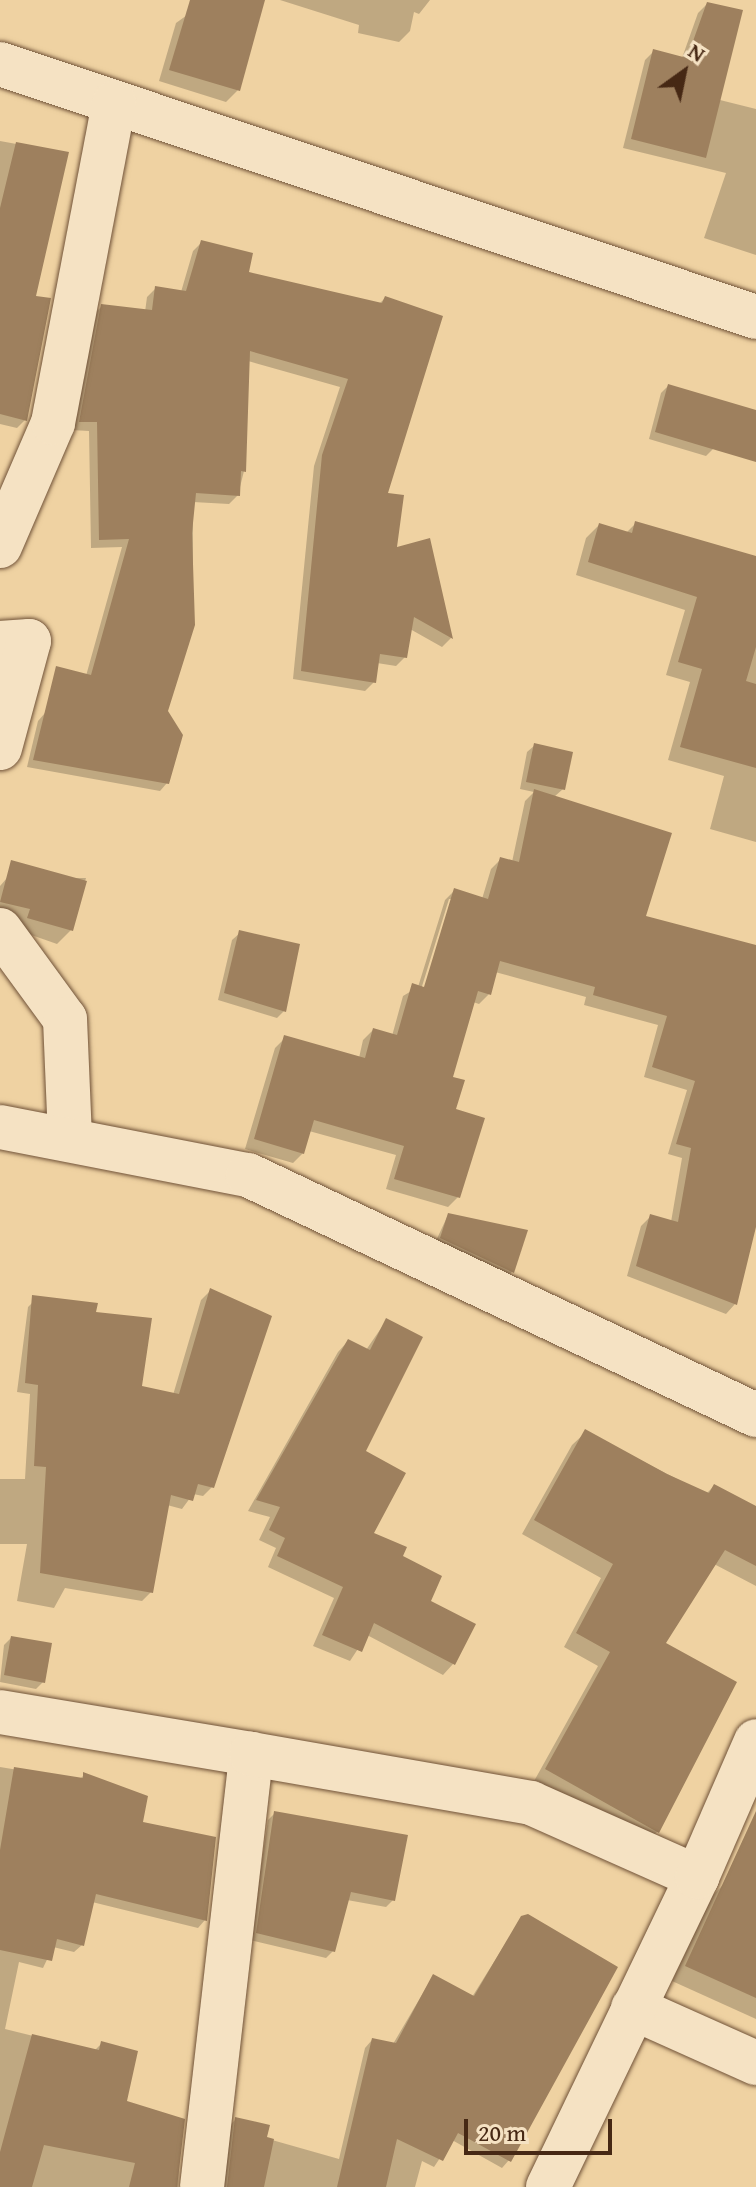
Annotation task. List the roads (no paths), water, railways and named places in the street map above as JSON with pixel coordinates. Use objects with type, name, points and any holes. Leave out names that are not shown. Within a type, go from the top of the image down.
[{"type":"street","points":[[0,64],[756,317]]},
{"type":"street","points":[[0,546],[53,423],[114,103]]},
{"type":"street","points":[[0,643],[29,641],[0,748]]},
{"type":"street","points":[[0,930],[65,1019],[70,1140]]},
{"type":"street","points":[[0,1127],[248,1175],[756,1415]]},
{"type":"street","points":[[0,1712],[531,1803],[697,1877]]},
{"type":"street","points":[[548,2187],[697,1877],[756,1741]]},
{"type":"street","points":[[202,2187],[251,1754]]},
{"type":"street","points":[[633,2008],[756,2063]]}]
